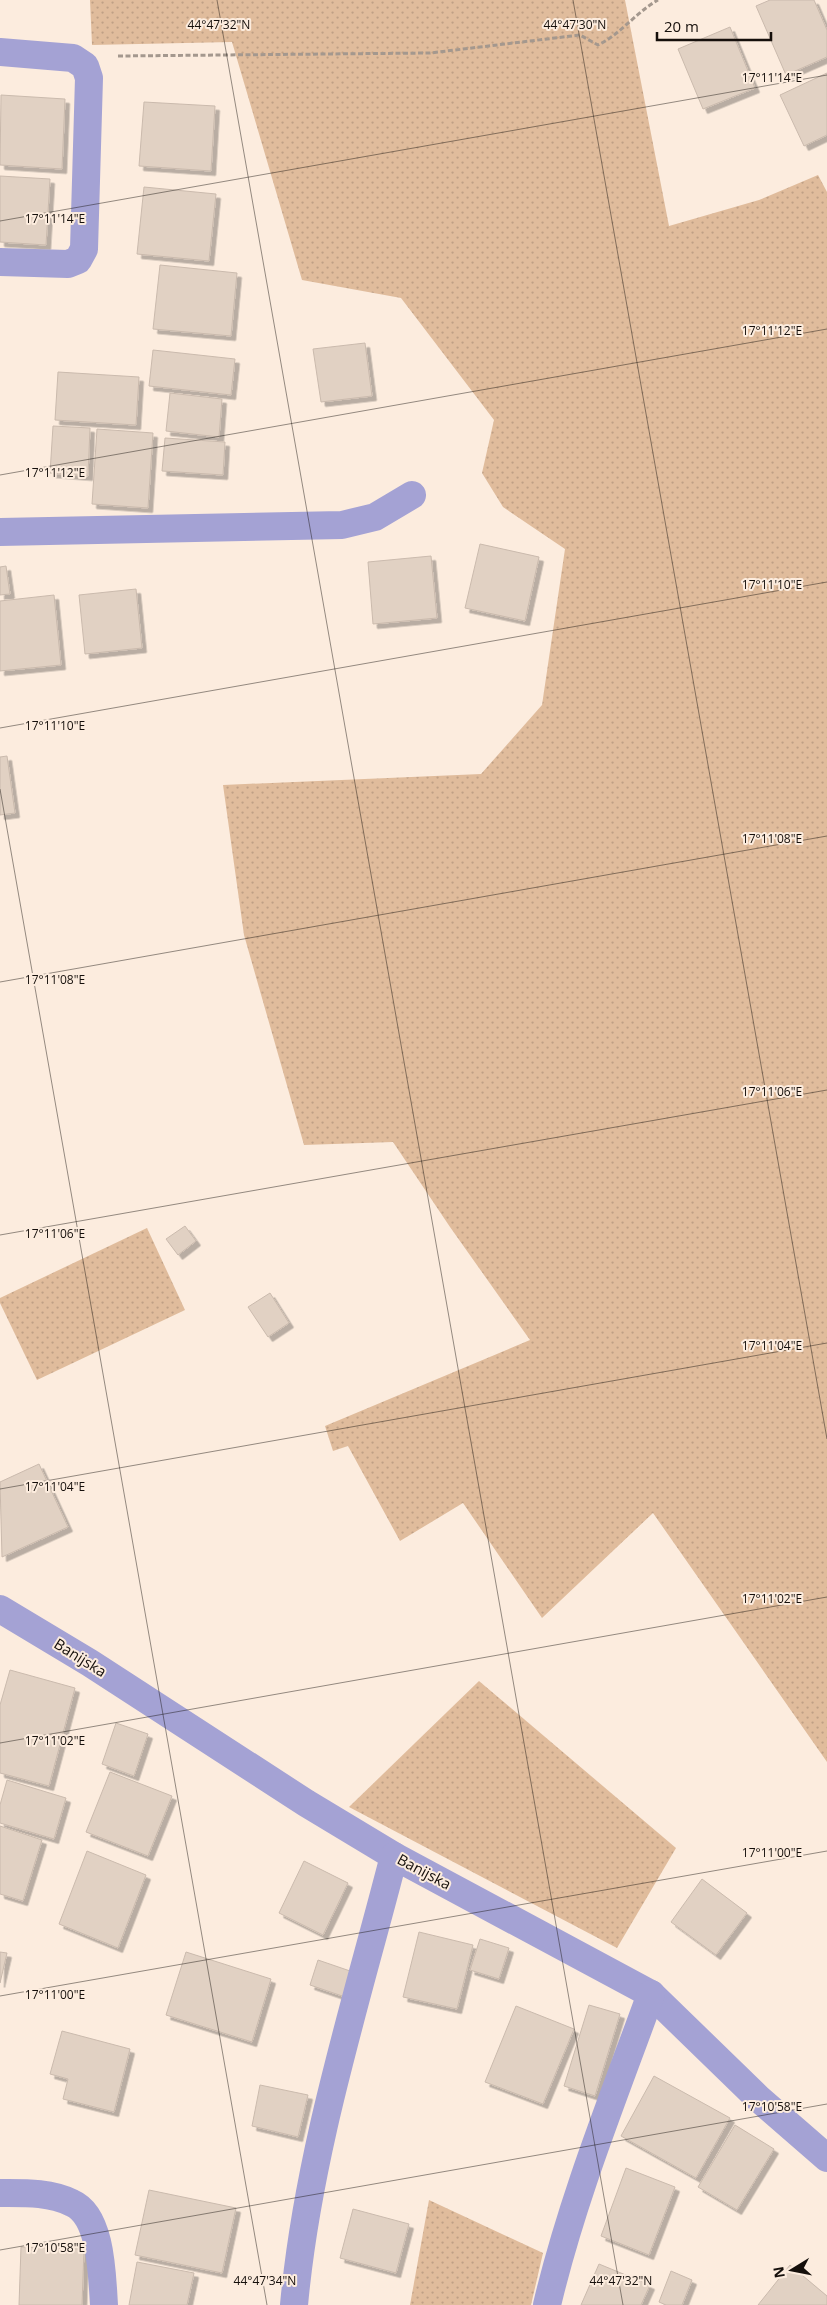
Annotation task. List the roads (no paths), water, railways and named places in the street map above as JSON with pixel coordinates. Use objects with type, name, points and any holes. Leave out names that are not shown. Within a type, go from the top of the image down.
[{"type":"street","points":[[0,52],[73,58],[85,66],[89,78],[84,249],[78,260],[68,264],[0,262]]},
{"type":"street","points":[[0,532],[342,526],[375,517],[412,495]]},
{"type":"street","name":"Banijska","points":[[0,1609],[90,1663],[306,1803],[394,1856],[651,1994],[758,2098],[827,2158]]},
{"type":"street","points":[[294,2305],[297,2269],[314,2165],[394,1856]]},
{"type":"street","points":[[546,2305],[555,2269],[591,2160],[651,1994]]},
{"type":"street","points":[[0,2193],[39,2194],[73,2203],[83,2212],[93,2228],[101,2265],[104,2305]]}]
